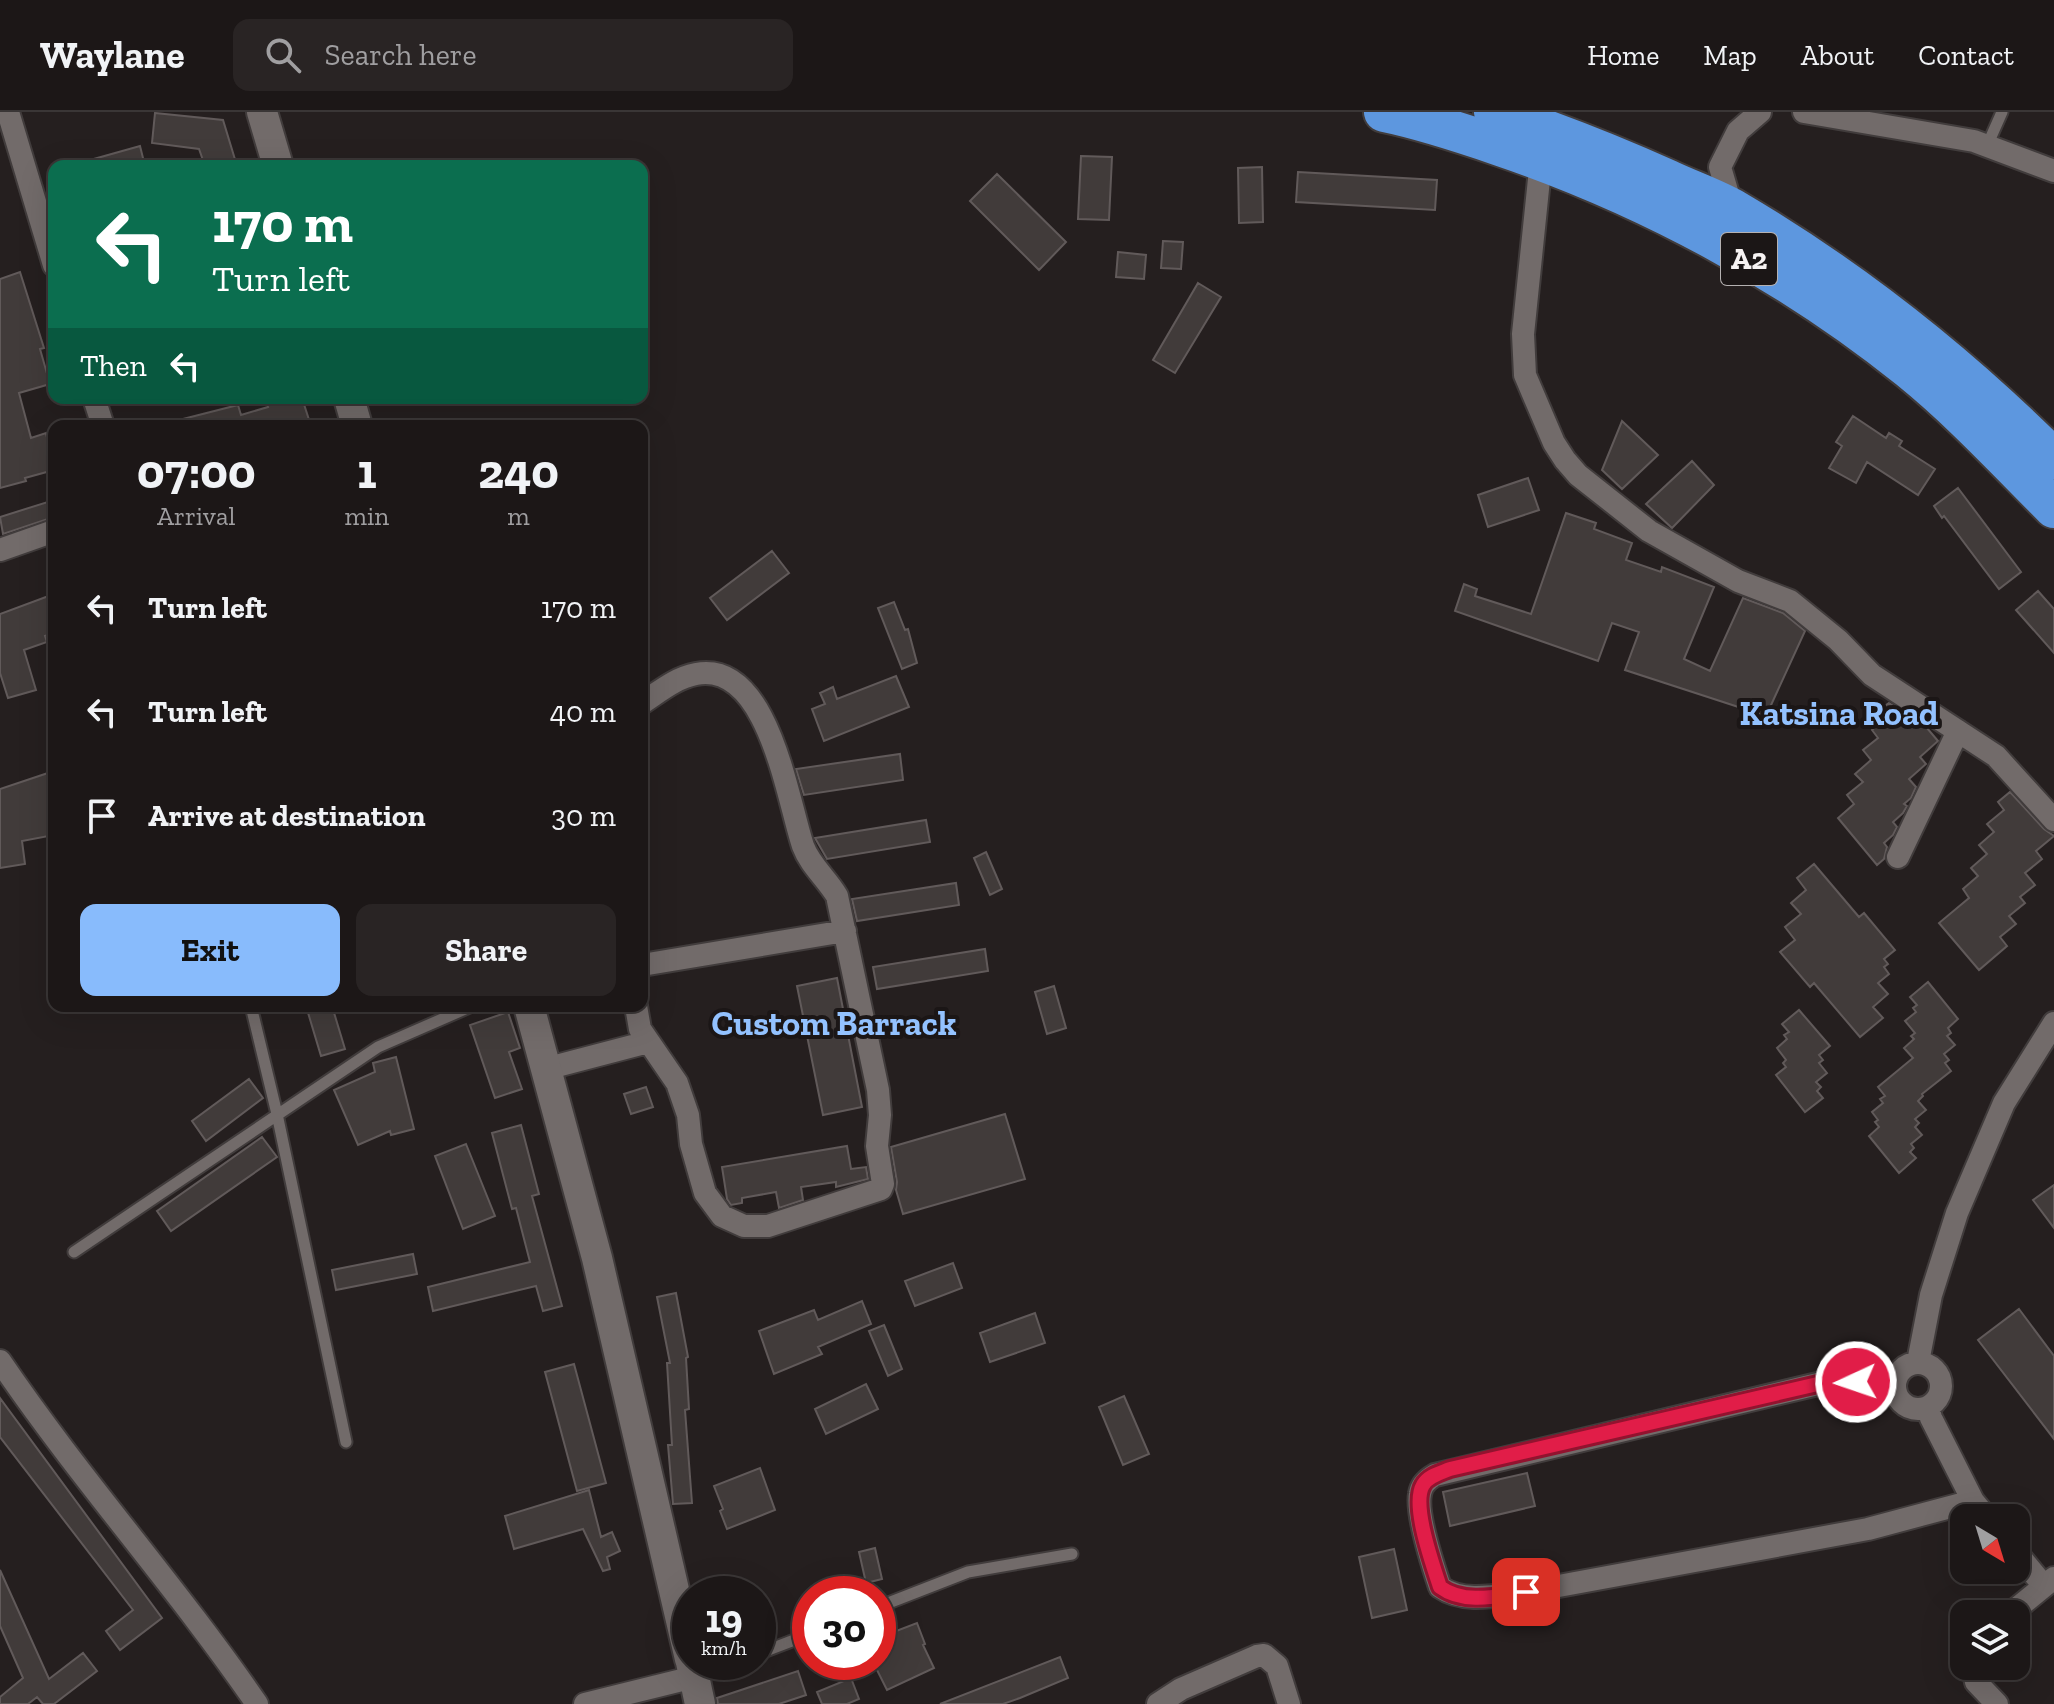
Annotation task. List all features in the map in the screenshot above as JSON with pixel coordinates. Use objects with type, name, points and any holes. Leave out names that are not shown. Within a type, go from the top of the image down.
[{"type":"highway","name":"A2","points":[[1384,112],[1471,136],[1541,160],[1655,209],[1745,257],[1830,310],[1910,370],[1992,445],[2054,508]]},
{"type":"highway","name":"A2","points":[[1494,112],[1551,130],[1732,209],[1837,276],[1912,330],[1982,389],[2054,459]]},
{"type":"main road","points":[[262,112],[276,160]]},
{"type":"main road","points":[[531,1012],[597,1258],[672,1581]]},
{"type":"street","points":[[8,112],[48,245]]},
{"type":"street","points":[[1732,209],[1720,167],[1738,131],[1760,112]]},
{"type":"street","points":[[1819,113],[1974,141],[2054,171]]},
{"type":"street","points":[[1541,160],[1523,334],[1525,375],[1554,443],[1565,460],[1578,475],[1649,531],[1738,581],[1790,601],[1838,640],[1872,675],[1996,756],[2054,820]]},
{"type":"street","points":[[0,550],[48,533]]},
{"type":"street","points":[[637,1012],[640,1029],[677,1083],[688,1115],[691,1144],[705,1193],[722,1216],[744,1226],[768,1226],[876,1192],[883,1184],[877,1146],[880,1115],[878,1090],[837,896],[804,847],[773,744],[755,705],[737,683],[720,674],[697,674],[675,681],[648,699]]},
{"type":"street","points":[[1898,857],[1958,731]]},
{"type":"street","points":[[648,964],[845,931]]},
{"type":"street","points":[[1918,1362],[1931,1295],[1957,1213],[2004,1103],[2054,1023]]},
{"type":"street","points":[[545,1069],[648,1042]]},
{"type":"street","points":[[0,1361],[109,1510],[209,1634],[257,1704]]},
{"type":"street","points":[[1918,1362],[1932,1367],[1941,1379],[1941,1393],[1928,1407],[1918,1410],[1904,1405],[1895,1386],[1899,1372],[1918,1362]]},
{"type":"street","points":[[1895,1386],[1822,1383],[1435,1475],[1423,1484],[1419,1496],[1428,1549],[1440,1587],[1457,1596],[1484,1597],[1526,1592],[1950,1515]]},
{"type":"street","points":[[1928,1407],[1977,1504]]},
{"type":"street","points":[[2027,1600],[2049,1582],[2030,1565]]},
{"type":"street","points":[[1158,1704],[1181,1689],[1264,1655],[1277,1666],[1289,1704]]},
{"type":"street","points":[[585,1704],[678,1680]]},
{"type":"street","points":[[1976,1680],[1997,1704]]},
{"type":"lane","points":[[1987,146],[2002,112]]},
{"type":"lane","points":[[252,1012],[346,1442]]},
{"type":"lane","points":[[74,1252],[378,1047],[458,1012]]},
{"type":"lane","points":[[896,1600],[968,1572],[1072,1554]]},
{"type":"building","points":[[155,113],[223,120],[235,160],[203,160],[199,149],[152,143]]},
{"type":"building","points":[[140,146],[144,160],[90,160]]},
{"type":"building","points":[[1081,156],[1112,157],[1109,220],[1078,219]]},
{"type":"building","points":[[1262,167],[1263,222],[1239,223],[1238,168]]},
{"type":"building","points":[[1298,172],[1437,180],[1435,210],[1296,202]]},
{"type":"building","points":[[997,174],[1066,242],[1039,270],[970,201]]},
{"type":"building","points":[[1163,241],[1183,242],[1181,269],[1161,268]]},
{"type":"building","points":[[1118,252],[1146,255],[1144,279],[1116,277]]},
{"type":"building","points":[[20,272],[44,348],[40,349],[48,385],[19,393],[31,438],[46,433],[48,472],[0,488],[0,279]]},
{"type":"building","points":[[1198,283],[1221,297],[1175,373],[1153,360]]},
{"type":"building","points":[[267,404],[304,404],[309,420],[179,420],[238,405],[241,415],[268,407]]},
{"type":"building","points":[[1853,416],[1886,438],[1889,433],[1902,441],[1899,446],[1935,469],[1918,495],[1867,462],[1856,483],[1829,468],[1842,446],[1836,442]]},
{"type":"building","points":[[1622,421],[1658,455],[1622,489],[1602,470]]},
{"type":"building","points":[[1692,461],[1714,485],[1672,528],[1646,504]]},
{"type":"building","points":[[1528,478],[1539,510],[1488,527],[1478,495]]},
{"type":"building","points":[[1958,488],[2021,572],[1999,589],[1934,506]]},
{"type":"building","points":[[48,502],[48,519],[3,534],[0,517]]},
{"type":"building","points":[[1566,513],[1596,523],[1594,529],[1632,543],[1626,560],[1661,572],[1662,567],[1714,587],[1684,659],[1710,671],[1743,598],[1783,613],[1805,631],[1766,716],[1625,670],[1639,632],[1612,623],[1598,661],[1455,611],[1464,584],[1477,589],[1475,596],[1531,614]]},
{"type":"building","points":[[772,551],[789,573],[727,620],[710,598]]},
{"type":"building","points":[[2038,591],[2054,609],[2054,653],[2016,610]]},
{"type":"building","points":[[48,596],[47,642],[24,650],[36,690],[8,698],[0,673],[0,614]]},
{"type":"building","points":[[894,602],[905,630],[908,629],[917,663],[902,669],[878,608]]},
{"type":"building","points":[[896,676],[909,707],[824,741],[812,709],[825,704],[820,693],[833,687],[837,699]]},
{"type":"building","points":[[1889,703],[1927,728],[1938,741],[1920,757],[1926,764],[1909,779],[1916,787],[1904,804],[1907,806],[1903,813],[1893,822],[1897,827],[1884,843],[1887,847],[1884,859],[1877,865],[1838,818],[1854,804],[1847,795],[1863,782],[1855,774],[1871,760],[1863,750],[1878,738],[1872,730],[1888,716],[1882,708]]},
{"type":"building","points":[[900,754],[903,780],[804,795],[796,769]]},
{"type":"building","points":[[48,773],[48,836],[22,841],[25,864],[0,868],[0,789]]},
{"type":"building","points":[[2010,792],[2054,836],[2036,851],[2042,859],[2025,873],[2035,885],[2020,897],[2025,903],[2009,916],[2016,924],[2000,937],[2007,946],[1979,970],[1939,923],[1969,898],[1963,889],[1978,876],[1971,868],[1987,854],[1979,845],[1994,832],[1987,824],[2004,810],[1998,802]]},
{"type":"building","points":[[926,820],[930,842],[827,859],[815,838]]},
{"type":"building","points":[[986,852],[1002,889],[990,895],[974,858]]},
{"type":"building","points":[[1814,864],[1859,917],[1864,913],[1895,950],[1884,959],[1888,964],[1884,967],[1889,974],[1878,983],[1888,994],[1873,1007],[1883,1018],[1860,1037],[1814,983],[1810,987],[1780,952],[1795,940],[1785,927],[1801,914],[1791,903],[1806,890],[1797,878]]},
{"type":"building","points":[[956,883],[959,905],[857,921],[852,899]]},
{"type":"building","points":[[985,949],[988,971],[877,989],[873,967]]},
{"type":"building","points":[[837,978],[862,1107],[823,1115],[797,986]]},
{"type":"building","points":[[1928,982],[1958,1019],[1948,1028],[1951,1033],[1947,1036],[1955,1045],[1944,1054],[1949,1060],[1945,1063],[1951,1071],[1922,1094],[1918,1101],[1926,1110],[1915,1119],[1919,1123],[1915,1127],[1922,1135],[1911,1144],[1914,1148],[1910,1152],[1916,1158],[1899,1173],[1869,1136],[1879,1127],[1872,1112],[1883,1103],[1880,1099],[1885,1096],[1878,1087],[1913,1058],[1904,1048],[1914,1039],[1911,1036],[1915,1033],[1905,1021],[1916,1012],[1913,1008],[1917,1005],[1910,997]]},
{"type":"building","points":[[1054,986],[1066,1028],[1047,1034],[1035,992]]},
{"type":"building","points":[[1799,1010],[1830,1046],[1819,1055],[1823,1060],[1819,1063],[1827,1073],[1816,1082],[1821,1087],[1817,1091],[1823,1098],[1805,1112],[1776,1075],[1786,1067],[1783,1063],[1786,1060],[1777,1048],[1787,1039],[1784,1035],[1789,1032],[1782,1024]]},
{"type":"building","points":[[308,1012],[334,1012],[345,1049],[321,1056]]},
{"type":"building","points":[[508,1012],[520,1048],[509,1052],[522,1089],[495,1098],[470,1025]]},
{"type":"building","points":[[396,1057],[414,1129],[391,1135],[390,1131],[358,1145],[334,1090],[375,1072],[373,1063]]},
{"type":"building","points":[[249,1079],[263,1098],[206,1141],[192,1121]]},
{"type":"building","points":[[646,1087],[653,1107],[631,1114],[624,1094]]},
{"type":"building","points":[[1005,1114],[1025,1179],[903,1214],[896,1190],[891,1147]]},
{"type":"building","points":[[521,1125],[539,1194],[532,1196],[562,1306],[543,1311],[536,1286],[433,1311],[428,1287],[530,1262],[492,1133]]},
{"type":"building","points":[[262,1137],[277,1157],[171,1231],[157,1211]]},
{"type":"building","points":[[466,1144],[495,1216],[463,1229],[435,1156]]},
{"type":"building","points":[[847,1146],[851,1169],[866,1167],[868,1179],[836,1187],[836,1182],[801,1187],[803,1200],[779,1208],[776,1192],[742,1198],[742,1203],[731,1205],[727,1199],[722,1167]]},
{"type":"building","points":[[2054,1185],[2054,1228],[2033,1200]]},
{"type":"building","points":[[413,1254],[417,1274],[336,1290],[332,1270]]},
{"type":"building","points":[[953,1263],[962,1288],[915,1306],[905,1281]]},
{"type":"building","points":[[676,1293],[688,1357],[689,1409],[685,1410],[692,1503],[673,1504],[668,1445],[672,1445],[667,1363],[670,1363],[657,1297]]},
{"type":"building","points":[[862,1301],[871,1324],[818,1347],[822,1354],[774,1374],[759,1331],[814,1310],[818,1320]]},
{"type":"building","points":[[2019,1309],[2054,1356],[2054,1439],[1978,1340]]},
{"type":"building","points":[[1035,1313],[1045,1343],[990,1362],[980,1333]]},
{"type":"building","points":[[884,1325],[902,1369],[888,1376],[869,1331]]},
{"type":"building","points":[[574,1364],[606,1483],[577,1491],[545,1372]]},
{"type":"building","points":[[866,1384],[878,1409],[826,1434],[815,1409]]},
{"type":"building","points":[[1124,1396],[1149,1454],[1123,1465],[1099,1407]]},
{"type":"building","points":[[0,1398],[162,1618],[120,1650],[106,1631],[133,1610],[0,1437]]},
{"type":"building","points":[[760,1468],[775,1510],[727,1529],[714,1486]]},
{"type":"building","points":[[1527,1473],[1535,1506],[1450,1526],[1443,1492]]},
{"type":"building","points":[[589,1490],[601,1537],[612,1532],[620,1551],[607,1557],[610,1569],[603,1571],[583,1529],[514,1549],[505,1516]]},
{"type":"building","points":[[875,1548],[881,1576],[864,1576],[859,1552]]},
{"type":"building","points":[[1394,1549],[1407,1610],[1372,1618],[1359,1557]]},
{"type":"building","points":[[0,1570],[49,1679],[83,1653],[97,1671],[54,1704],[43,1704],[37,1697],[28,1704],[0,1704],[0,1697],[23,1678],[0,1626]]},
{"type":"building","points":[[917,1623],[934,1668],[887,1690],[882,1680],[896,1680],[896,1631]]},
{"type":"building","points":[[1060,1657],[1068,1678],[1020,1698],[1003,1704],[940,1704]]},
{"type":"building","points":[[792,1673],[792,1680],[801,1680],[806,1695],[779,1704],[718,1704],[717,1698]]},
{"type":"building","points":[[852,1680],[859,1699],[847,1704],[822,1704],[817,1692]]},
{"type":"district","name":"Katsina Road","points":[[1839,713]]},
{"type":"district","name":"Custom Barrack","points":[[834,1023]]},
{"type":"route","points":[[1526,1592],[1484,1597],[1457,1596],[1440,1587],[1428,1549],[1419,1496],[1423,1484],[1450,1469],[1822,1383],[1856,1382]]}]
